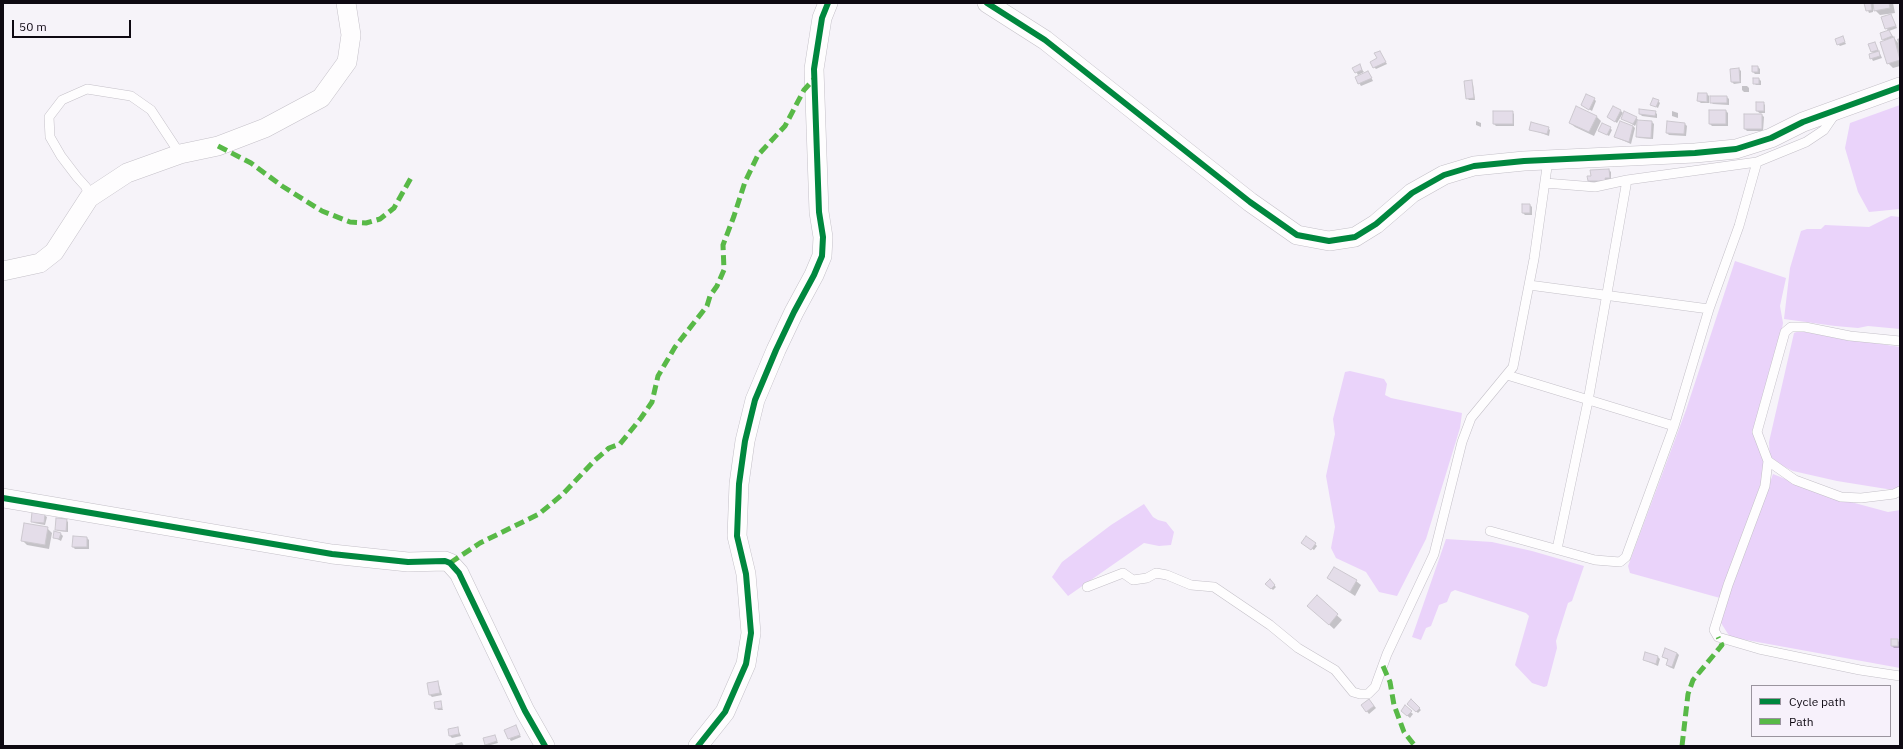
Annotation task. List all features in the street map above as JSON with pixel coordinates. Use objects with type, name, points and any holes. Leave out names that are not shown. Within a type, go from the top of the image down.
[{"type":"street","points":[[3,272],[40,263],[54,252],[89,198],[127,174],[180,154],[218,146],[265,128],[321,98],[347,62],[351,35],[346,3]]},
{"type":"street","points":[[698,746],[725,712],[746,664],[751,633],[746,574],[737,536],[739,484],[745,441],[754,400],[779,344],[822,256],[814,69],[822,18],[828,3]]},
{"type":"street","points":[[987,3],[1045,40],[1250,202],[1297,234],[1328,241],[1355,237],[1376,224],[1412,193],[1444,175],[1474,166],[1548,160],[1695,153],[1736,149],[1771,138],[1803,122],[1900,87]]},
{"type":"street","points":[[3,498],[332,554],[408,562],[445,561],[450,563],[459,573],[525,711],[545,746]]},
{"type":"lane","points":[[89,198],[86,187],[61,156],[50,137],[49,117],[62,100],[87,89],[131,96],[151,110],[180,154]]},
{"type":"lane","points":[[1545,183],[1595,187],[1626,180],[1757,162],[1806,142],[1824,130],[1838,110]]},
{"type":"lane","points":[[1087,587],[1123,573],[1133,580],[1147,578],[1156,573],[1191,586],[1214,587],[1270,625],[1298,648],[1335,670],[1353,692],[1368,694],[1375,687],[1387,654],[1434,554],[1462,442],[1471,418],[1513,367],[1529,285],[1548,160]]},
{"type":"lane","points":[[1490,531],[1595,560],[1620,562],[1626,557],[1674,426],[1709,310],[1739,226],[1757,162]]},
{"type":"lane","points":[[1557,549],[1588,401],[1626,180]]},
{"type":"lane","points":[[1529,285],[1709,310]]},
{"type":"lane","points":[[1900,341],[1850,336],[1805,327],[1790,327],[1785,332],[1757,432],[1768,462],[1765,486],[1728,585],[1714,630],[1718,637],[1759,649],[1860,670],[1900,676]]},
{"type":"lane","points":[[1507,375],[1588,401],[1674,426]]},
{"type":"lane","points":[[1768,462],[1795,480],[1841,497],[1861,498],[1894,494],[1900,491]]},
{"type":"shaded area","points":[[1900,105],[1900,209],[1869,212],[1858,192],[1845,148],[1850,123]]},
{"type":"shaded area","points":[[1891,216],[1900,217],[1900,329],[1868,326],[1858,328],[1784,319],[1790,268],[1801,231],[1807,229],[1821,229],[1825,225],[1869,227]]},
{"type":"shaded area","points":[[1735,261],[1786,278],[1780,306],[1783,323],[1779,346],[1754,432],[1763,449],[1764,474],[1722,596],[1720,598],[1630,573],[1628,566],[1686,410]]},
{"type":"shaded area","points":[[1799,331],[1900,347],[1900,489],[1893,490],[1837,481],[1793,471],[1770,460],[1769,442],[1794,333]]},
{"type":"shaded area","points":[[1350,371],[1384,379],[1387,384],[1385,395],[1391,398],[1462,413],[1460,428],[1426,539],[1397,596],[1379,592],[1366,572],[1336,558],[1331,548],[1335,527],[1326,476],[1335,434],[1333,419],[1345,372]]},
{"type":"shaded area","points":[[1773,474],[1825,495],[1888,512],[1900,510],[1900,668],[1730,637],[1721,623],[1724,606]]},
{"type":"shaded area","points":[[1144,504],[1153,517],[1166,522],[1174,532],[1171,545],[1159,546],[1144,543],[1068,596],[1052,577],[1062,562],[1111,525]]},
{"type":"shaded area","points":[[1446,539],[1492,542],[1532,551],[1584,566],[1572,601],[1568,603],[1556,641],[1557,648],[1547,686],[1544,687],[1532,683],[1515,665],[1529,616],[1526,613],[1455,590],[1451,592],[1447,602],[1439,605],[1431,626],[1426,628],[1421,640],[1412,637]]},
{"type":"building","points":[[1864,3],[1871,3],[1872,10],[1866,11]]},
{"type":"building","points":[[1873,3],[1889,3],[1890,8],[1874,11]]},
{"type":"building","points":[[1891,14],[1896,26],[1885,29],[1881,17]]},
{"type":"building","points":[[1889,30],[1892,36],[1882,40],[1880,33]]},
{"type":"building","points":[[1843,36],[1845,42],[1837,45],[1835,39]]},
{"type":"building","points":[[1894,37],[1900,60],[1887,64],[1880,42]]},
{"type":"building","points":[[1875,42],[1878,50],[1871,52],[1868,44]]},
{"type":"building","points":[[1380,51],[1386,62],[1373,68],[1370,62],[1377,58],[1374,53]]},
{"type":"building","points":[[1879,51],[1880,56],[1870,59],[1869,54]]},
{"type":"building","points":[[1360,64],[1362,70],[1355,73],[1352,68]]},
{"type":"building","points":[[1752,66],[1758,66],[1758,72],[1752,72]]},
{"type":"building","points":[[1739,68],[1740,82],[1731,82],[1730,69]]},
{"type":"building","points":[[1368,71],[1372,78],[1358,84],[1355,77]]},
{"type":"building","points":[[1753,78],[1759,78],[1759,84],[1753,84]]},
{"type":"building","points":[[1472,80],[1474,98],[1466,99],[1464,81]]},
{"type":"building","points":[[1698,93],[1707,93],[1707,102],[1697,101]]},
{"type":"building","points":[[1586,94],[1595,98],[1589,110],[1581,105]]},
{"type":"building","points":[[1710,96],[1727,96],[1727,103],[1710,103]]},
{"type":"building","points":[[1653,98],[1659,100],[1656,107],[1650,105]]},
{"type":"building","points":[[1756,102],[1764,102],[1764,111],[1756,111]]},
{"type":"building","points":[[1576,106],[1597,116],[1589,132],[1569,123]]},
{"type":"building","points":[[1613,106],[1621,110],[1615,122],[1607,117]]},
{"type":"building","points":[[1639,109],[1656,111],[1655,116],[1639,114]]},
{"type":"building","points":[[1709,110],[1726,110],[1726,124],[1709,124]]},
{"type":"building","points":[[1493,111],[1513,111],[1513,124],[1493,124]]},
{"type":"building","points":[[1624,111],[1637,117],[1633,124],[1621,119]]},
{"type":"building","points":[[1744,114],[1762,114],[1762,129],[1744,129]]},
{"type":"building","points":[[1637,120],[1652,121],[1651,138],[1636,137]]},
{"type":"building","points":[[1620,121],[1633,126],[1629,142],[1614,137]]},
{"type":"building","points":[[1667,121],[1685,123],[1684,134],[1666,133]]},
{"type":"building","points":[[1531,122],[1549,127],[1547,134],[1529,130]]},
{"type":"building","points":[[1602,123],[1611,127],[1607,135],[1598,131]]},
{"type":"building","points":[[1609,169],[1610,178],[1605,178],[1606,181],[1588,181],[1587,176],[1591,176],[1590,170]]},
{"type":"building","points":[[1522,204],[1530,204],[1530,213],[1522,213]]},
{"type":"building","points":[[32,512],[45,514],[44,523],[31,522]]},
{"type":"building","points":[[56,518],[67,519],[66,531],[55,530]]},
{"type":"building","points":[[24,523],[48,527],[45,545],[21,541]]},
{"type":"building","points":[[54,531],[61,533],[59,539],[53,538]]},
{"type":"building","points":[[73,536],[87,537],[87,547],[72,547]]},
{"type":"building","points":[[1306,536],[1316,543],[1311,550],[1301,543]]},
{"type":"building","points":[[1334,567],[1357,580],[1350,592],[1327,578]]},
{"type":"building","points":[[1270,579],[1275,585],[1271,589],[1265,584]]},
{"type":"building","points":[[1317,595],[1338,614],[1329,625],[1307,606]]},
{"type":"building","points":[[1891,639],[1898,639],[1898,646],[1891,646]]},
{"type":"building","points":[[1665,648],[1677,653],[1672,667],[1666,665],[1668,659],[1662,657]]},
{"type":"building","points":[[1645,652],[1658,656],[1656,664],[1643,660]]},
{"type":"building","points":[[438,681],[440,693],[429,695],[427,683]]},
{"type":"building","points":[[1369,699],[1374,706],[1366,712],[1361,705]]},
{"type":"building","points":[[1411,699],[1420,708],[1416,712],[1407,704]]},
{"type":"building","points":[[441,701],[442,708],[435,709],[434,702]]},
{"type":"building","points":[[1405,705],[1412,711],[1407,716],[1401,711]]},
{"type":"building","points":[[516,725],[520,735],[508,739],[504,730]]},
{"type":"building","points":[[458,727],[459,734],[449,736],[448,729]]},
{"type":"building","points":[[495,735],[497,741],[485,745],[483,738]]},
{"type":"marked path","points":[[450,563],[480,543],[539,514],[563,494],[594,461],[609,448],[620,444],[641,418],[652,402],[658,376],[675,347],[707,306],[710,296],[717,286],[724,270],[723,245],[745,182],[758,155],[785,126],[804,90],[814,79]]},
{"type":"marked path","points":[[218,146],[251,163],[282,186],[322,211],[350,222],[366,223],[380,219],[394,208],[412,176]]},
{"type":"marked path","points":[[1682,746],[1688,694],[1693,680],[1722,645],[1718,637]]},
{"type":"marked path","points":[[1383,666],[1390,682],[1394,705],[1404,732],[1415,746]]},
{"type":"cycle path","points":[[698,746],[725,712],[746,664],[751,633],[746,574],[737,536],[739,484],[745,441],[755,400],[776,350],[822,256],[823,237],[819,212],[814,69],[822,18],[828,3]]},
{"type":"cycle path","points":[[987,3],[1045,40],[1250,202],[1297,235],[1329,241],[1355,237],[1376,224],[1412,193],[1444,175],[1474,166],[1524,161],[1695,153],[1736,149],[1771,138],[1803,122],[1900,87]]},
{"type":"cycle path","points":[[3,498],[332,554],[408,562],[445,561],[450,563],[459,573],[525,711],[545,746]]}]
